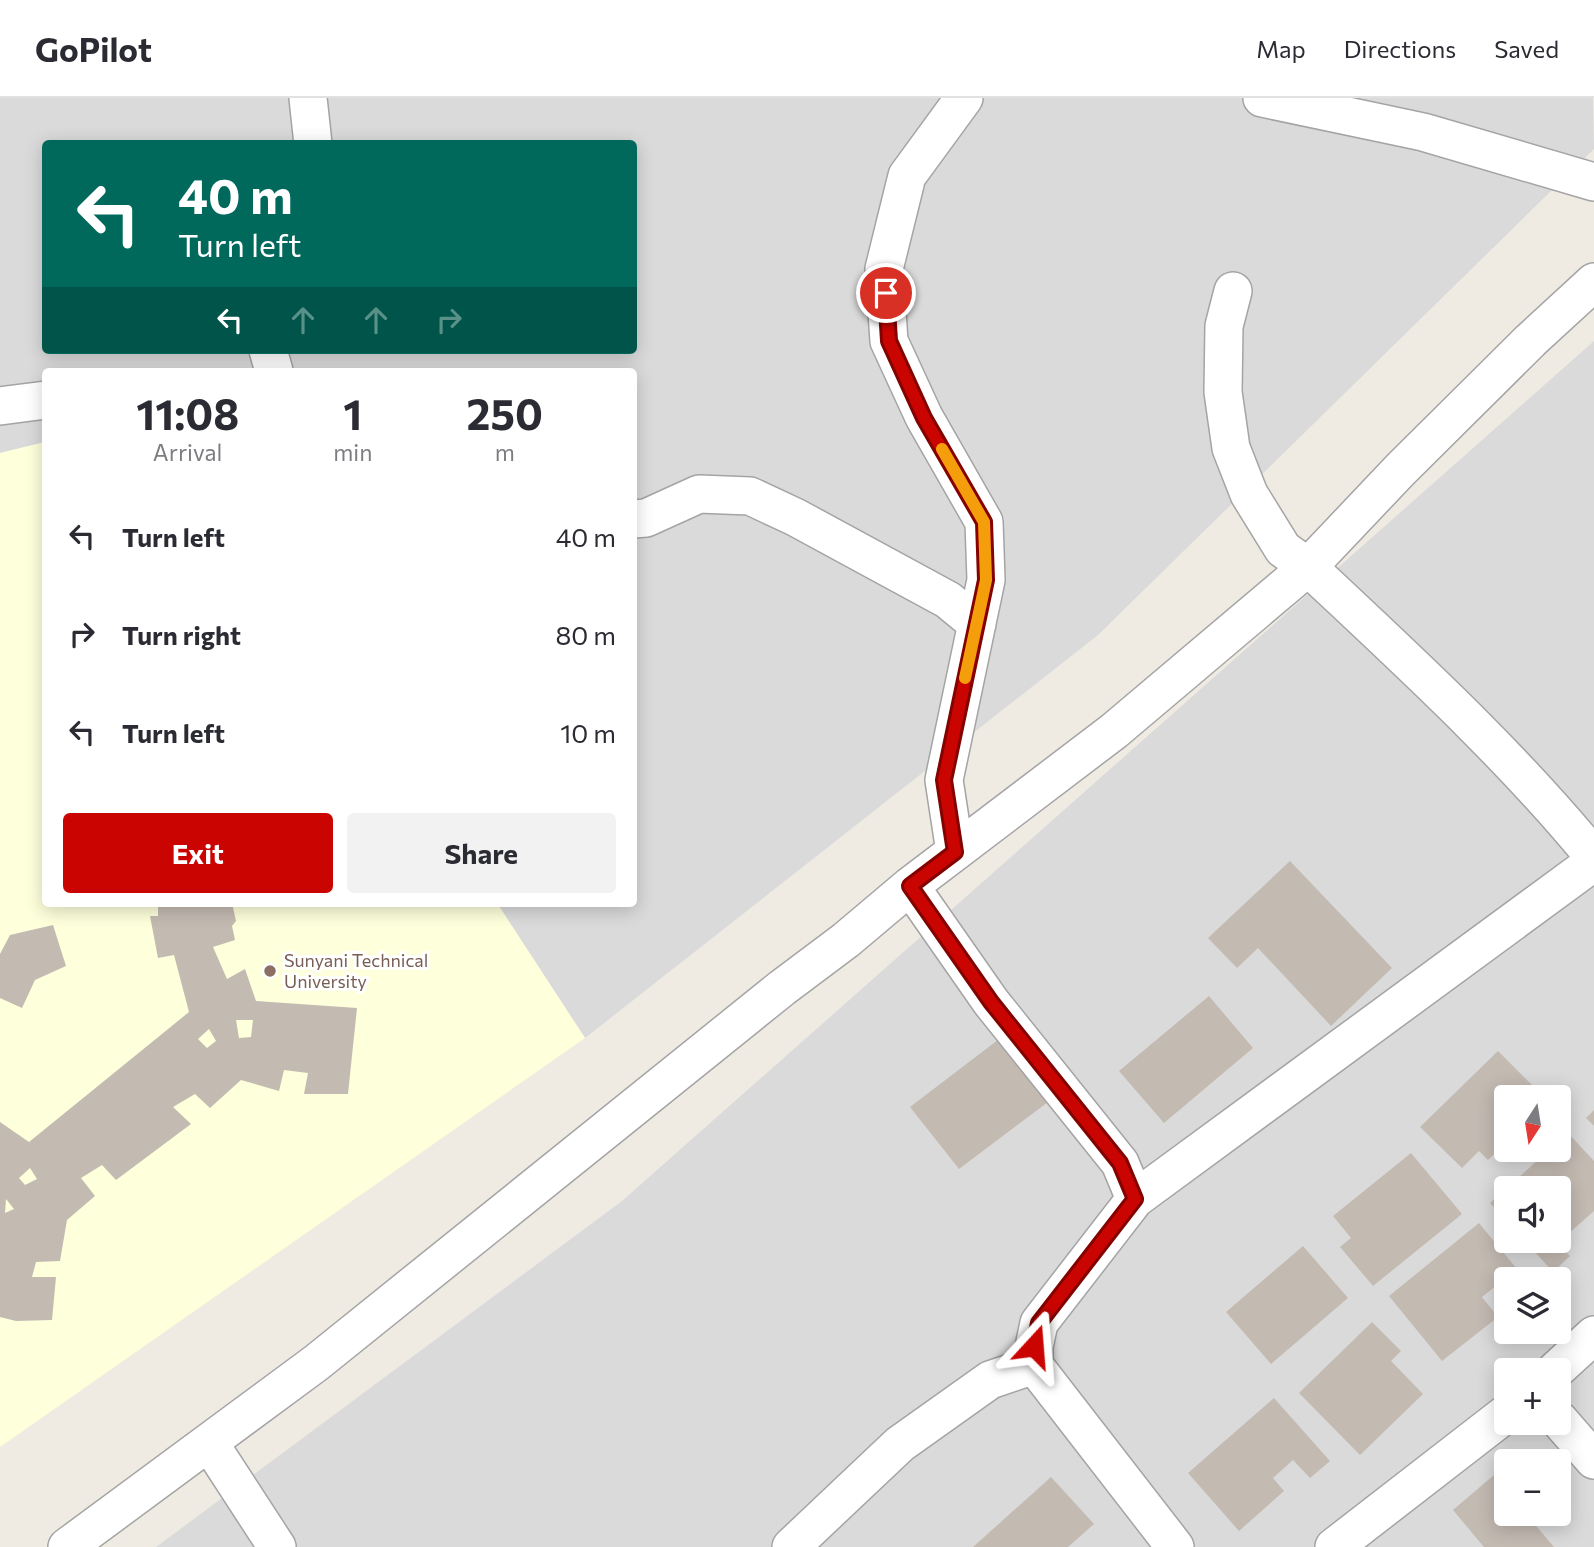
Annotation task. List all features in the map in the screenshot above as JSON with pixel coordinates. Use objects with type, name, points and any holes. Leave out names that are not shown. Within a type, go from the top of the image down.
[{"type":"street","points":[[308,98],[313,140]]},
{"type":"street","points":[[955,852],[944,780],[986,580],[984,522],[924,418],[889,341],[884,269],[907,176],[964,98]]},
{"type":"street","points":[[1262,98],[1423,132],[1594,182]]},
{"type":"street","points":[[67,1547],[210,1444],[337,1347],[910,886],[1114,732],[1308,567],[1522,349],[1594,282]]},
{"type":"street","points":[[1175,1547],[1034,1365],[1034,1346],[1039,1323],[1135,1199],[1594,860],[1582,818],[1442,693],[1308,567],[1283,549],[1248,494],[1231,448],[1223,392],[1224,326],[1233,291]]},
{"type":"street","points":[[0,406],[42,401]]},
{"type":"street","points":[[637,518],[699,494],[750,496],[795,517],[948,600],[977,624]]},
{"type":"street","points":[[910,886],[991,1002],[1120,1163],[1135,1199]]},
{"type":"street","points":[[1569,1358],[1594,1335]]},
{"type":"street","points":[[791,1547],[900,1444],[990,1380],[1034,1365]]},
{"type":"street","points":[[1334,1547],[1494,1422]]},
{"type":"street","points":[[1571,1434],[1594,1460]]},
{"type":"street","points":[[210,1444],[277,1547]]},
{"type":"shaded area","points":[[0,98],[1593,98],[1594,149],[1098,635],[585,1038],[500,907],[637,907],[637,368],[42,368],[42,443],[0,453]]},
{"type":"shaded area","points":[[1594,341],[1594,1547],[156,1547],[622,1201]]},
{"type":"shaded area","name":"Sunyani Technical University","points":[[42,443],[42,907],[500,907],[585,1038],[0,1447],[0,453]]},
{"type":"building","points":[[1290,861],[1392,968],[1331,1026],[1258,948],[1237,968],[1208,938]]},
{"type":"building","points":[[158,907],[233,907],[236,921],[232,926],[235,940],[213,947],[227,979],[245,969],[256,1001],[357,1008],[348,1094],[304,1094],[308,1073],[284,1070],[279,1091],[241,1080],[210,1108],[195,1094],[173,1107],[191,1124],[116,1180],[102,1165],[81,1178],[95,1196],[67,1220],[60,1261],[36,1262],[32,1277],[56,1277],[52,1320],[16,1321],[0,1317],[0,1122],[29,1142],[189,1012],[174,955],[158,958],[150,916],[158,916]],"holes":[[[236,1020],[253,1020],[251,1037],[239,1038]],[[209,1029],[216,1041],[207,1048],[198,1039]],[[30,1168],[37,1179],[25,1185],[19,1178]],[[6,1199],[14,1209],[5,1213]]]},
{"type":"building","points":[[53,925],[66,966],[35,980],[22,1008],[0,998],[0,954],[10,935]]},
{"type":"building","points":[[1209,996],[1253,1048],[1164,1123],[1119,1071]]},
{"type":"building","points":[[1007,1033],[1056,1096],[959,1169],[910,1107]]},
{"type":"building","points":[[1498,1051],[1532,1085],[1494,1085],[1494,1154],[1488,1160],[1479,1151],[1462,1168],[1420,1127]]},
{"type":"building","points":[[1594,1110],[1594,1126],[1586,1118]]},
{"type":"building","points":[[1572,1137],[1594,1161],[1594,1211],[1571,1231],[1571,1176],[1520,1176],[1536,1162],[1572,1162]]},
{"type":"building","points":[[1411,1153],[1462,1214],[1373,1286],[1340,1247],[1351,1238],[1333,1216]]},
{"type":"building","points":[[1479,1223],[1494,1241],[1494,1253],[1504,1253],[1515,1267],[1494,1267],[1494,1287],[1482,1297],[1494,1312],[1494,1320],[1442,1361],[1389,1296]]},
{"type":"building","points":[[1303,1246],[1348,1298],[1271,1364],[1226,1312]]},
{"type":"building","points":[[1536,1253],[1567,1253],[1570,1256],[1558,1267],[1548,1267]]},
{"type":"building","points":[[1372,1322],[1401,1351],[1391,1361],[1423,1394],[1360,1455],[1299,1393]]},
{"type":"building","points":[[1274,1398],[1330,1461],[1310,1478],[1293,1460],[1273,1478],[1284,1491],[1239,1531],[1188,1473]]},
{"type":"building","points":[[1494,1475],[1494,1526],[1536,1526],[1554,1547],[1484,1547],[1453,1510]]},
{"type":"building","points":[[1051,1477],[1094,1524],[1068,1547],[973,1547]]},
{"type":"slow traffic","points":[[942,449],[984,522],[986,580],[965,678]]},
{"type":"place","name":"Sunyani Technical University","points":[[270,971]]},
{"type":"route","points":[[886,293],[889,341],[924,418],[984,522],[986,580],[944,780],[955,852],[910,886],[991,1002],[1120,1163],[1135,1199],[1053,1302],[1039,1323],[1034,1346]]}]
